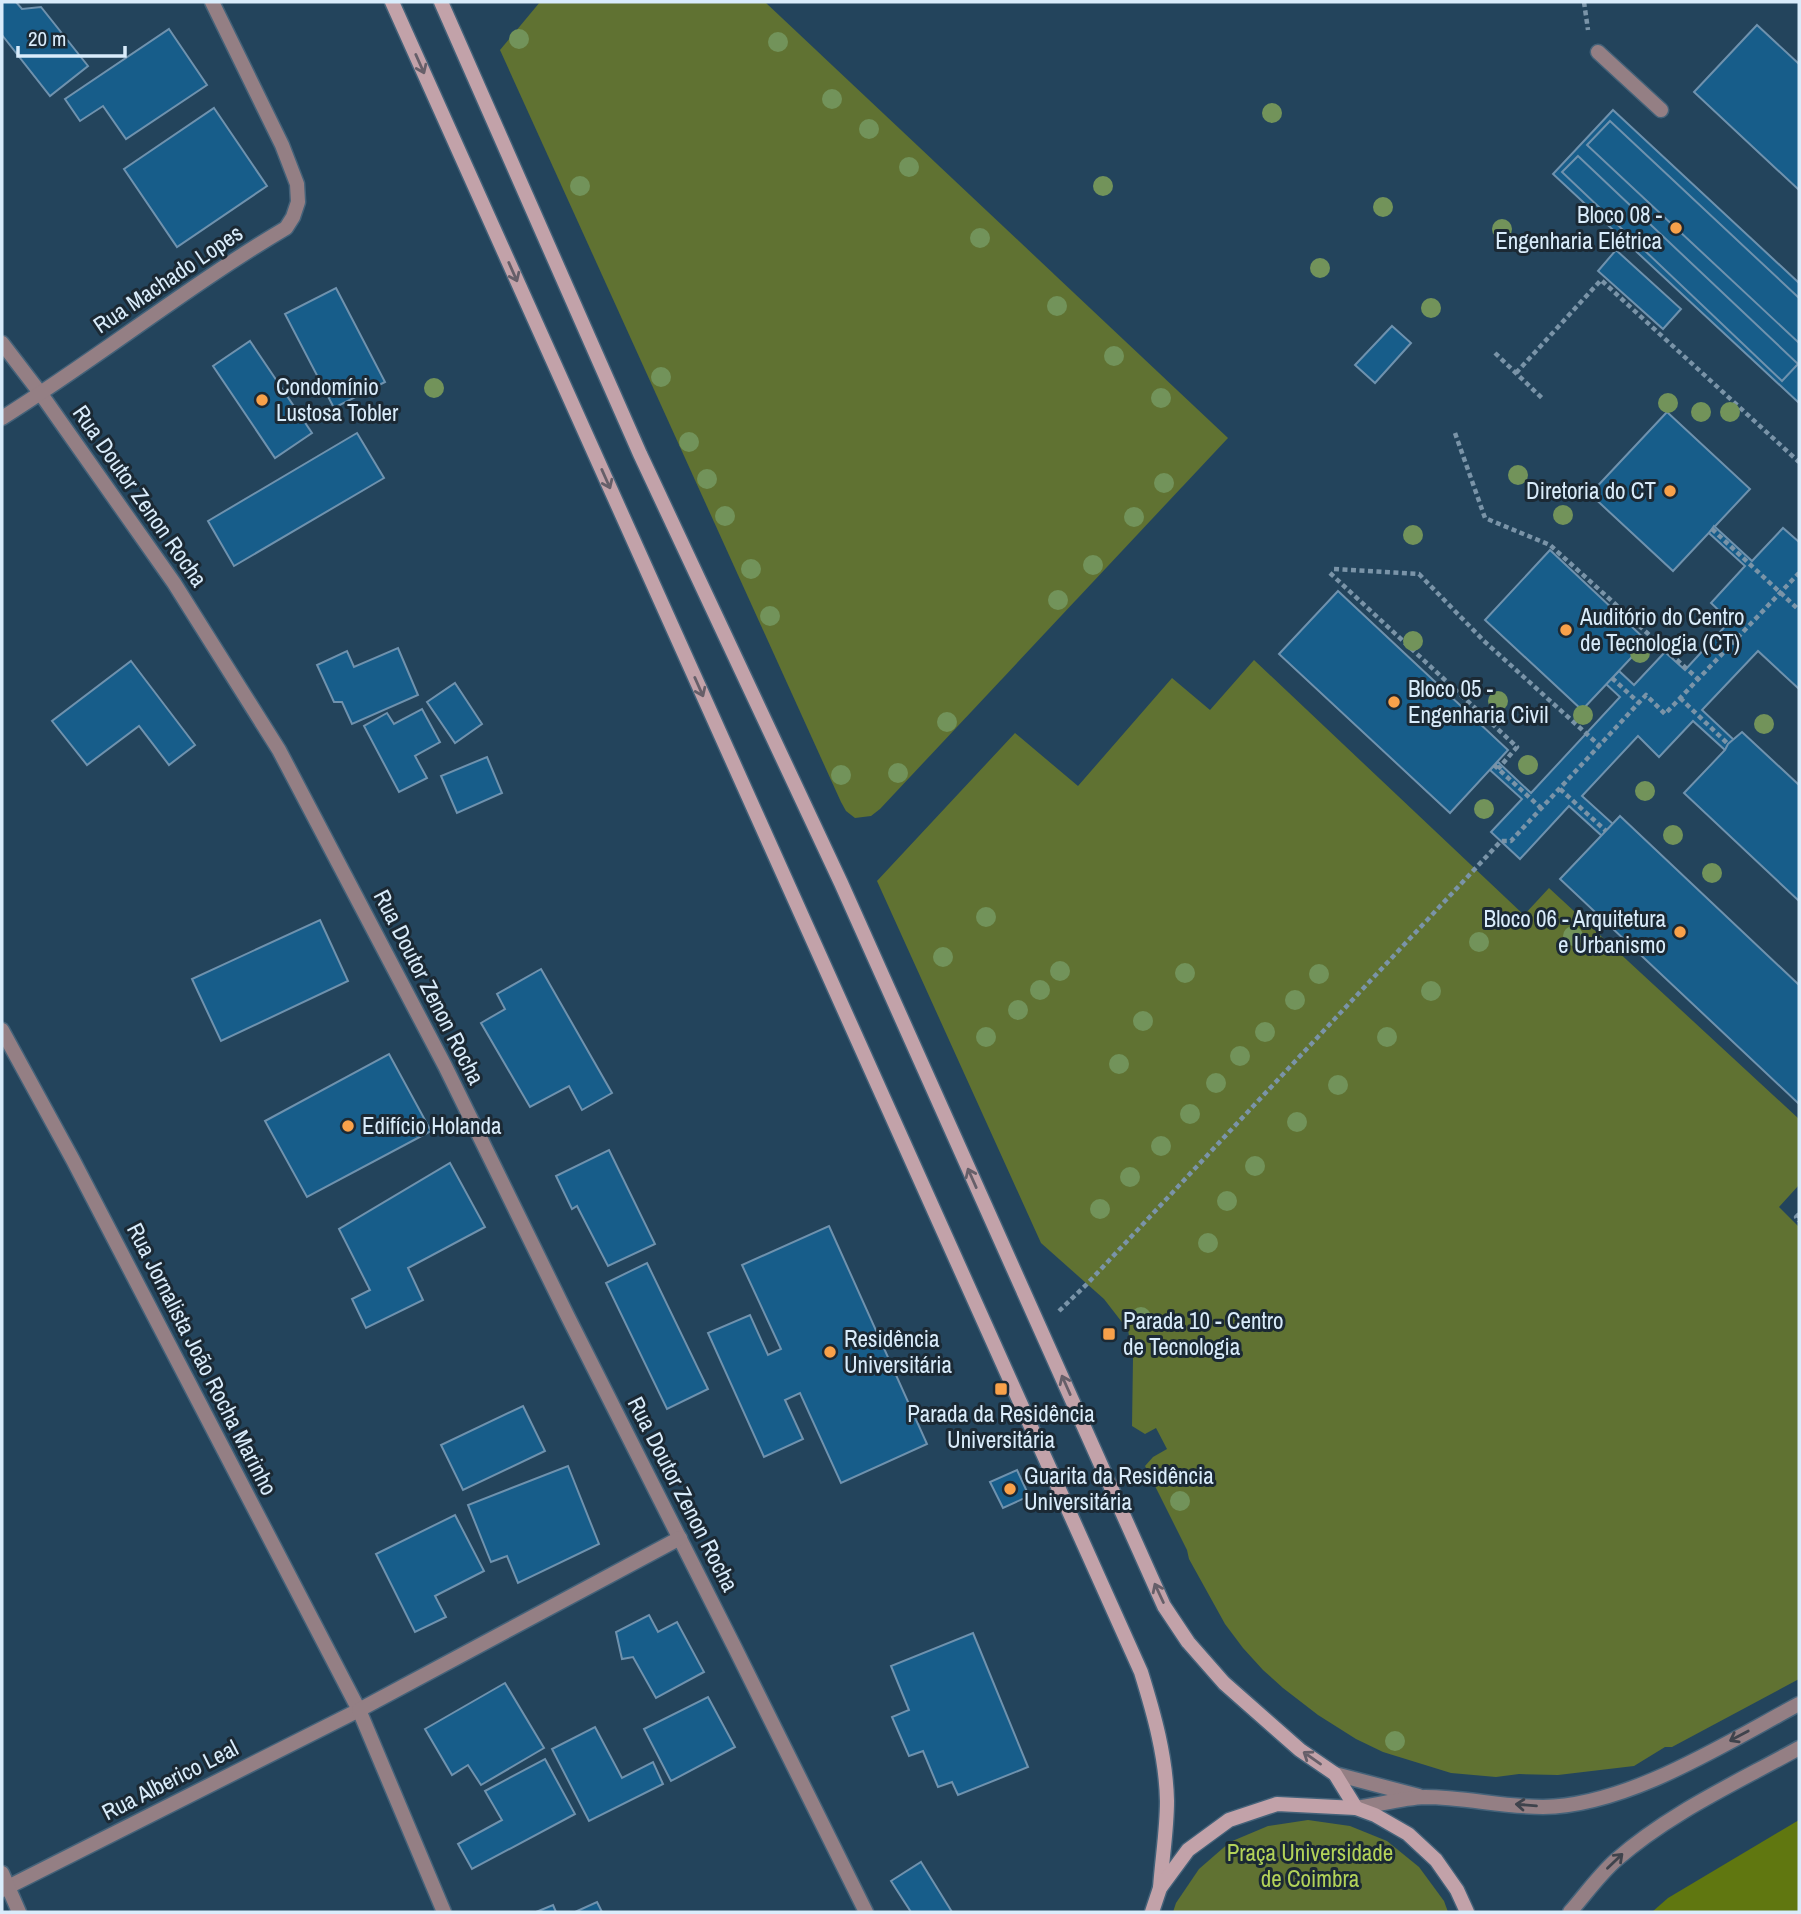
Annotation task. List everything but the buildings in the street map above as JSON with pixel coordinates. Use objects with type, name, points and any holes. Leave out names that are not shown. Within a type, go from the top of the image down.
[{"type":"main road","points":[[392,2],[1141,1672],[1157,1722],[1167,1801],[1160,1888],[1152,1912]]},
{"type":"main road","points":[[441,2],[640,454],[841,883],[1164,1605],[1188,1642],[1223,1683],[1300,1749],[1335,1774],[1356,1808]]},
{"type":"main road","points":[[1160,1888],[1188,1850],[1229,1820],[1277,1804],[1356,1808],[1375,1815],[1408,1834],[1436,1860],[1457,1890],[1467,1912]]},
{"type":"street","name":"Rua Machado Lopes","points":[[2,418],[41,394],[191,289],[286,228],[293,217],[298,202],[297,184],[282,145],[212,2]]},
{"type":"street","points":[[1598,52],[1661,110]]},
{"type":"street","name":"Rua Doutor Zenon Rocha","points":[[2,343],[174,583],[279,750],[445,1066],[866,1912]]},
{"type":"street","name":"Rua Jornalista João Rocha Marinho","points":[[2,1030],[73,1160],[359,1710],[444,1912]]},
{"type":"street","points":[[359,1710],[680,1538]]},
{"type":"street","points":[[1335,1774],[1424,1797],[1543,1807],[1584,1802],[1620,1793],[1699,1758],[1799,1704]]},
{"type":"street","name":"Rua Alberico Leal","points":[[4,1883],[359,1710]]},
{"type":"street","points":[[1570,1912],[1614,1861],[1647,1834],[1799,1748]]},
{"type":"street","points":[[1356,1808],[1424,1797]]},
{"type":"street","points":[[4,1883],[19,1912]]},
{"type":"path","points":[[1516,373],[1601,280],[1799,461]]},
{"type":"path","points":[[1494,353],[1544,400]]},
{"type":"path","points":[[1455,433],[1485,518],[1550,544],[1698,679]]},
{"type":"path","points":[[1712,529],[1799,610]]},
{"type":"path","points":[[1541,808],[1496,767],[1517,747],[1332,571],[1419,574],[1483,641],[1600,746]]},
{"type":"path","points":[[1040,1329],[1087,1284],[1501,841],[1511,841],[1646,695],[1665,714],[1798,576]]},
{"type":"path","points":[[1612,678],[1639,703]]},
{"type":"path","points":[[1680,698],[1728,744]]},
{"type":"path","points":[[1560,789],[1606,831]]},
{"type":"path","points":[[1799,1214],[1796,1217],[1799,1221]]},
{"type":"green space","points":[[540,2],[765,2],[1228,438],[871,816],[855,818],[846,811],[841,802],[500,50]]},
{"type":"green space","points":[[1254,660],[1524,915],[1549,888],[1799,1119],[1799,1185],[1779,1207],[1799,1227],[1799,1679],[1672,1747],[1665,1747],[1634,1766],[1558,1775],[1519,1774],[1496,1777],[1451,1773],[1383,1752],[1356,1739],[1283,1688],[1243,1648],[1225,1624],[1189,1559],[1145,1466],[1153,1457],[1167,1449],[1156,1428],[1145,1434],[1132,1426],[1133,1358],[1128,1330],[1104,1299],[1041,1243],[877,881],[1015,733],[1078,786],[1172,678],[1210,710]]},
{"type":"green space","name":"Praça Universidade de Coimbra","points":[[1308,1820],[1350,1826],[1387,1841],[1419,1867],[1444,1901],[1448,1912],[1173,1912],[1199,1869],[1230,1842],[1268,1826]]},
{"type":"green space","points":[[1799,1820],[1799,1912],[1652,1912],[1668,1898]]},
{"type":"place","name":"Bloco 08 - Engenharia Elétrica","points":[[1676,228]]},
{"type":"place","name":"Condomínio Lustosa Tobler","points":[[262,400]]},
{"type":"place","name":"Diretoria do CT","points":[[1670,491]]},
{"type":"place","name":"Auditório do Centro de Tecnologia (CT)","points":[[1566,630]]},
{"type":"place","name":"Bloco 05 - Engenharia Civil","points":[[1394,702]]},
{"type":"place","name":"Bloco 06 - Arquitetura e Urbanismo","points":[[1680,932]]},
{"type":"place","name":"Edifício Holanda","points":[[348,1126]]},
{"type":"place","name":"Parada 10 - Centro de Tecnologia","points":[[1109,1334]]},
{"type":"place","name":"Residência Universitária","points":[[830,1352]]},
{"type":"place","name":"Parada da Residência Universitária","points":[[1001,1389]]},
{"type":"place","name":"Guarita da Residência Universitária","points":[[1010,1489]]}]
